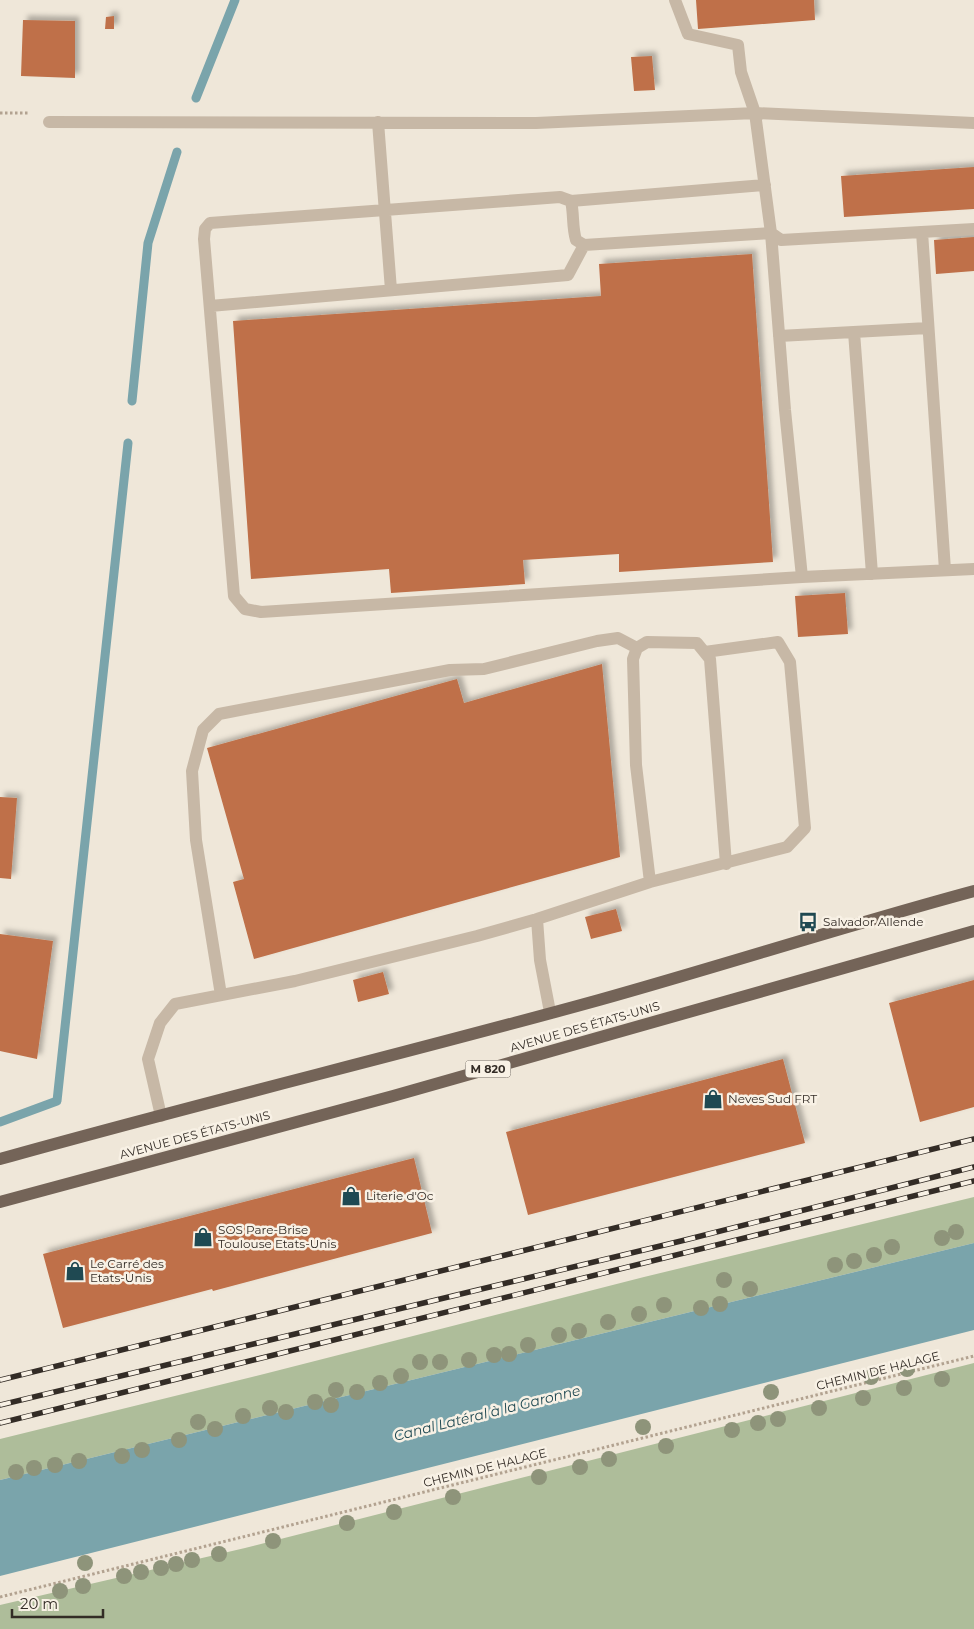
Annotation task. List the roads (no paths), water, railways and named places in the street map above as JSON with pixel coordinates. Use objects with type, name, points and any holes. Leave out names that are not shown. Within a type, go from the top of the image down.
[{"type":"main road","name":"AVENUE DES ÉTATS-UNIS","points":[[0,1159],[385,1058],[974,891]]},
{"type":"main road","name":"AVENUE DES ÉTATS-UNIS","points":[[0,1202],[403,1094],[974,931]]},
{"type":"lane","points":[[674,0],[688,34],[738,45],[741,72],[755,113],[771,233],[785,410],[802,577]]},
{"type":"lane","points":[[48,122],[536,123],[755,113],[974,123]]},
{"type":"lane","points":[[378,122],[391,290]]},
{"type":"lane","points":[[765,185],[571,200],[560,197],[210,223],[204,229],[204,240],[234,596],[245,609],[261,612],[802,577],[974,569]]},
{"type":"lane","points":[[571,200],[574,214],[573,230],[576,240],[584,245],[771,233],[782,240],[974,229]]},
{"type":"lane","points":[[922,232],[945,570]]},
{"type":"lane","points":[[210,306],[568,275],[584,245]]},
{"type":"lane","points":[[779,336],[928,328]]},
{"type":"lane","points":[[854,332],[872,574]]},
{"type":"lane","points":[[221,995],[196,840],[192,771],[203,730],[219,714],[450,670],[484,669],[611,639],[618,638],[637,648]]},
{"type":"lane","points":[[650,882],[636,765],[633,659],[637,648],[647,642],[697,642],[710,659],[726,864]]},
{"type":"lane","points":[[161,1116],[148,1059],[160,1022],[175,1004],[295,981],[477,936],[537,919],[650,882],[787,847],[805,828],[790,662],[778,642],[705,652]]},
{"type":"lane","points":[[537,919],[540,960],[550,1012]]},
{"type":"water","name":"Canal Latéral à la Garonne","points":[[974,1243],[974,1330],[0,1576],[0,1480]]},
{"type":"waterway","points":[[196,98],[235,0]]},
{"type":"waterway","points":[[132,401],[148,243],[177,152]]},
{"type":"waterway","points":[[0,1122],[57,1101],[128,443]]},
{"type":"railway","points":[[0,1380],[974,1139]]},
{"type":"railway","points":[[0,1405],[681,1241],[974,1167]]},
{"type":"railway","points":[[0,1423],[974,1181]]},
{"type":"place","name":"Salvador Allende","points":[[808,922]]},
{"type":"place","name":"Neves Sud FRT","points":[[713,1099]]},
{"type":"place","name":"Literie d'Oc","points":[[351,1196]]},
{"type":"place","name":"SOS Pare-Brise Toulouse Etats-Unis","points":[[203,1237]]},
{"type":"place","name":"Le Carré des Etats-Unis","points":[[75,1271]]}]
